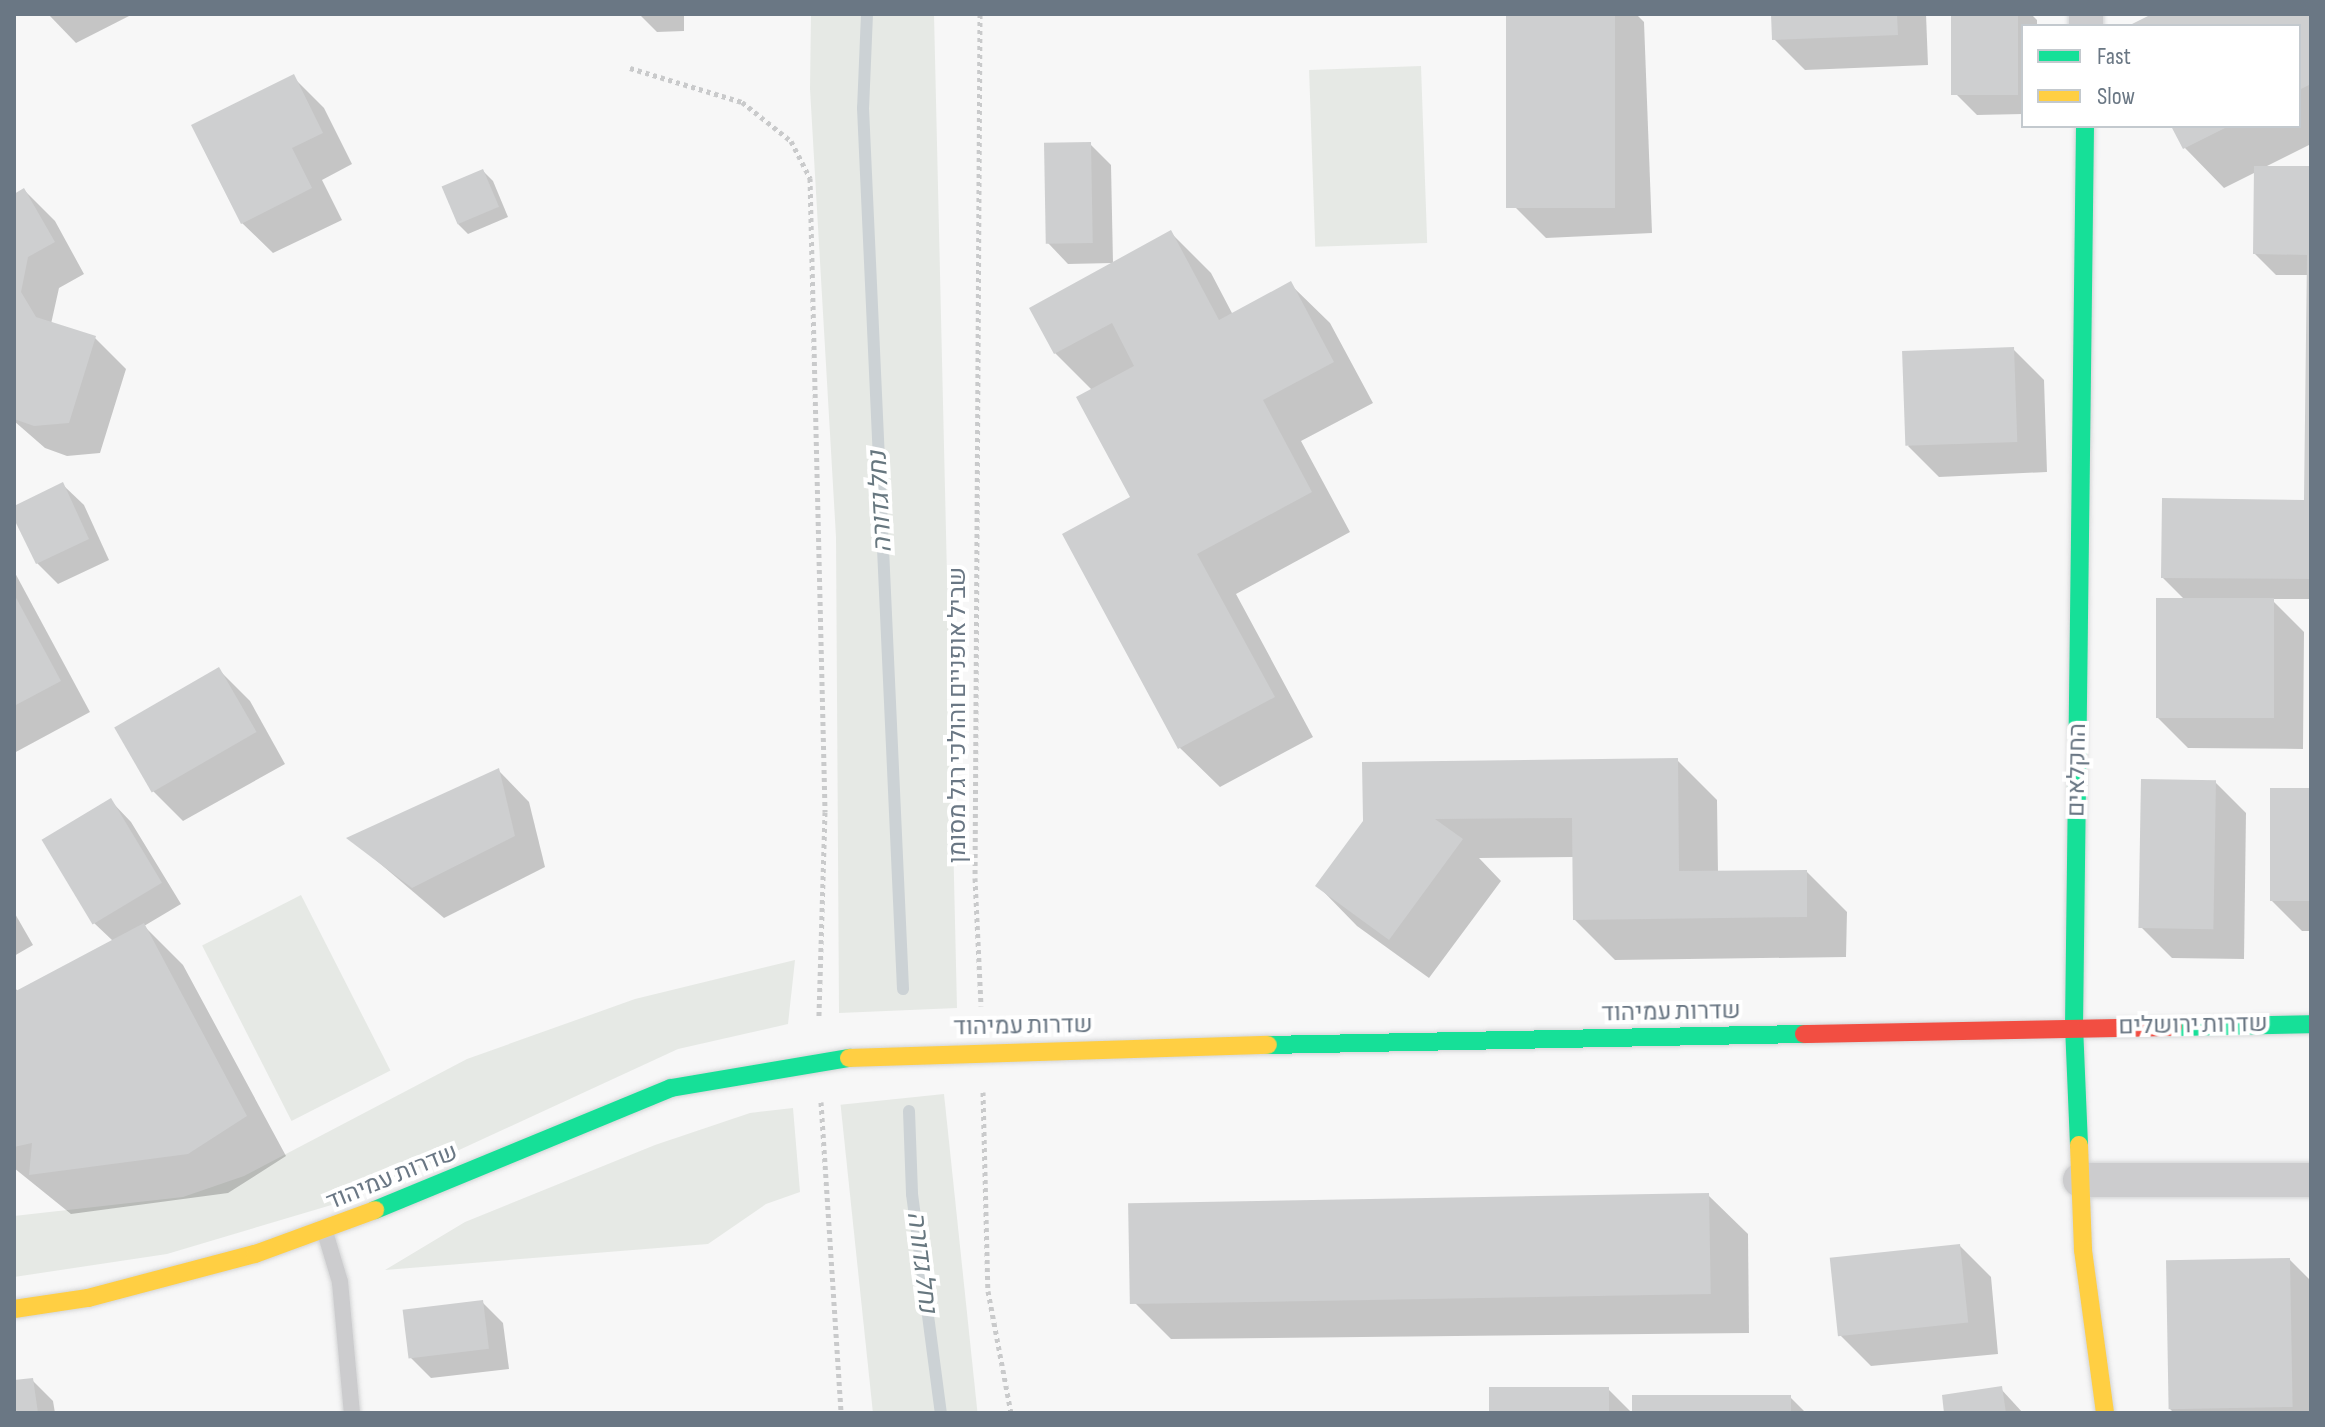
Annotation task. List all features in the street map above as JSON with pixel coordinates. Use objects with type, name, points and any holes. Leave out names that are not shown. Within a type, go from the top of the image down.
[{"type":"street","name":"החקלאים","points":[[2085,128],[2074,1027],[2083,1250],[2105,1413]]},
{"type":"street","name":"שדרות ירושלים","points":[[2074,1027],[2311,1024]]},
{"type":"street","name":"שדרות עמיהוד","points":[[14,1309],[115,1291],[324,1230],[671,1088],[818,1059],[982,1051],[2074,1027]]},
{"type":"street","points":[[2080,1180],[2311,1180]]},
{"type":"lane","points":[[324,1230],[340,1282],[352,1413]]},
{"type":"path","name":"שביל אופניים והולכי רגל מסומן","points":[[980,14],[975,878],[988,1291],[1011,1413]]},
{"type":"path","points":[[630,68],[742,102],[791,141],[810,178],[825,812],[818,1059],[841,1413]]},
{"type":"shaded area","points":[[811,14],[934,14],[957,1008],[839,1013],[836,537],[810,89]]},
{"type":"shaded area","points":[[1421,66],[1427,243],[1315,247],[1309,70]]},
{"type":"shaded area","points":[[301,895],[390,1071],[292,1121],[202,945]]},
{"type":"shaded area","points":[[795,960],[788,1024],[678,1049],[355,1198],[167,1254],[14,1277],[14,1216],[183,1197],[244,1176],[467,1059],[635,999]]},
{"type":"shaded area","points":[[944,1094],[978,1413],[873,1413],[841,1105]]},
{"type":"shaded area","points":[[793,1108],[800,1192],[766,1204],[708,1244],[385,1270],[465,1222],[655,1145],[750,1113]]},
{"type":"building","points":[[1506,14],[1615,14],[1615,208],[1506,208]]},
{"type":"building","points":[[1771,14],[1897,14],[1898,35],[1772,40]]},
{"type":"building","points":[[1951,14],[2018,14],[2018,95],[1951,95]]},
{"type":"building","points":[[2152,14],[2311,14],[2311,84],[2301,89],[2301,24],[2132,24]]},
{"type":"building","points":[[294,74],[323,133],[292,148],[312,188],[241,224],[191,125]]},
{"type":"building","points":[[2172,128],[2225,128],[2183,149]]},
{"type":"building","points":[[1091,142],[1093,243],[1046,244],[1044,143]]},
{"type":"building","points":[[2254,166],[2311,166],[2311,579],[2161,578],[2162,498],[2304,500],[2307,255],[2253,254]]},
{"type":"building","points":[[483,169],[499,207],[458,224],[442,187]]},
{"type":"building","points":[[24,188],[55,242],[28,257],[21,292],[36,317],[96,336],[69,423],[34,426],[14,419],[14,194]]},
{"type":"building","points":[[1171,230],[1219,320],[1291,281],[1334,362],[1263,400],[1312,492],[1197,554],[1275,697],[1178,749],[1062,534],[1130,497],[1076,397],[1134,366],[1112,323],[1054,354],[1029,308]]},
{"type":"building","points":[[2014,347],[2017,442],[1905,446],[1902,351]]},
{"type":"building","points":[[63,482],[89,539],[36,564],[14,519],[14,506]]},
{"type":"building","points":[[14,594],[61,681],[14,706]]},
{"type":"building","points":[[2156,598],[2274,598],[2274,718],[2156,718]]},
{"type":"building","points":[[219,667],[256,732],[152,792],[114,728]]},
{"type":"building","points":[[1678,758],[1679,871],[1807,870],[1807,917],[1573,920],[1572,818],[1435,819],[1463,839],[1389,940],[1315,886],[1363,821],[1362,762]]},
{"type":"building","points":[[499,768],[515,836],[412,888],[346,838]]},
{"type":"building","points":[[2141,779],[2216,780],[2213,929],[2138,928]]},
{"type":"building","points":[[2270,788],[2311,788],[2311,901],[2270,901]]},
{"type":"building","points":[[111,798],[162,883],[93,925],[42,840]]},
{"type":"building","points":[[144,923],[247,1116],[188,1154],[29,1175],[32,1143],[14,1147],[14,992]]},
{"type":"building","points":[[1709,1193],[1711,1294],[1130,1304],[1128,1203]]},
{"type":"building","points":[[1960,1244],[1968,1323],[1838,1336],[1830,1258]]},
{"type":"building","points":[[2290,1258],[2293,1407],[2169,1409],[2166,1260]]},
{"type":"building","points":[[483,1300],[489,1349],[409,1359],[403,1310]]},
{"type":"building","points":[[33,1378],[38,1413],[14,1413],[14,1380]]},
{"type":"building","points":[[2002,1386],[2006,1413],[1944,1413],[1942,1395]]},
{"type":"building","points":[[1489,1387],[1609,1387],[1609,1413],[1489,1413]]},
{"type":"building","points":[[1632,1395],[1791,1395],[1791,1413],[1632,1413]]},
{"type":"waterway","name":"נחל גדורה","points":[[867,14],[863,108],[903,989]]},
{"type":"waterway","name":"נחל גדורה","points":[[909,1111],[912,1194],[941,1413]]},
{"type":"traffic: fast","points":[[2079,1145],[2074,1027],[2085,128]]},
{"type":"traffic: fast","points":[[2173,1027],[2311,1024]]},
{"type":"traffic: fast","points":[[1268,1045],[1804,1034]]},
{"type":"traffic: fast","points":[[375,1210],[671,1088],[849,1058]]},
{"type":"traffic: slow","points":[[849,1058],[1268,1045]]},
{"type":"traffic: slow","points":[[2079,1145],[2083,1250],[2105,1413]]},
{"type":"traffic: slow","points":[[14,1309],[88,1298],[255,1254],[375,1210]]},
{"type":"traffic: jam","points":[[1804,1034],[2173,1027]]}]
